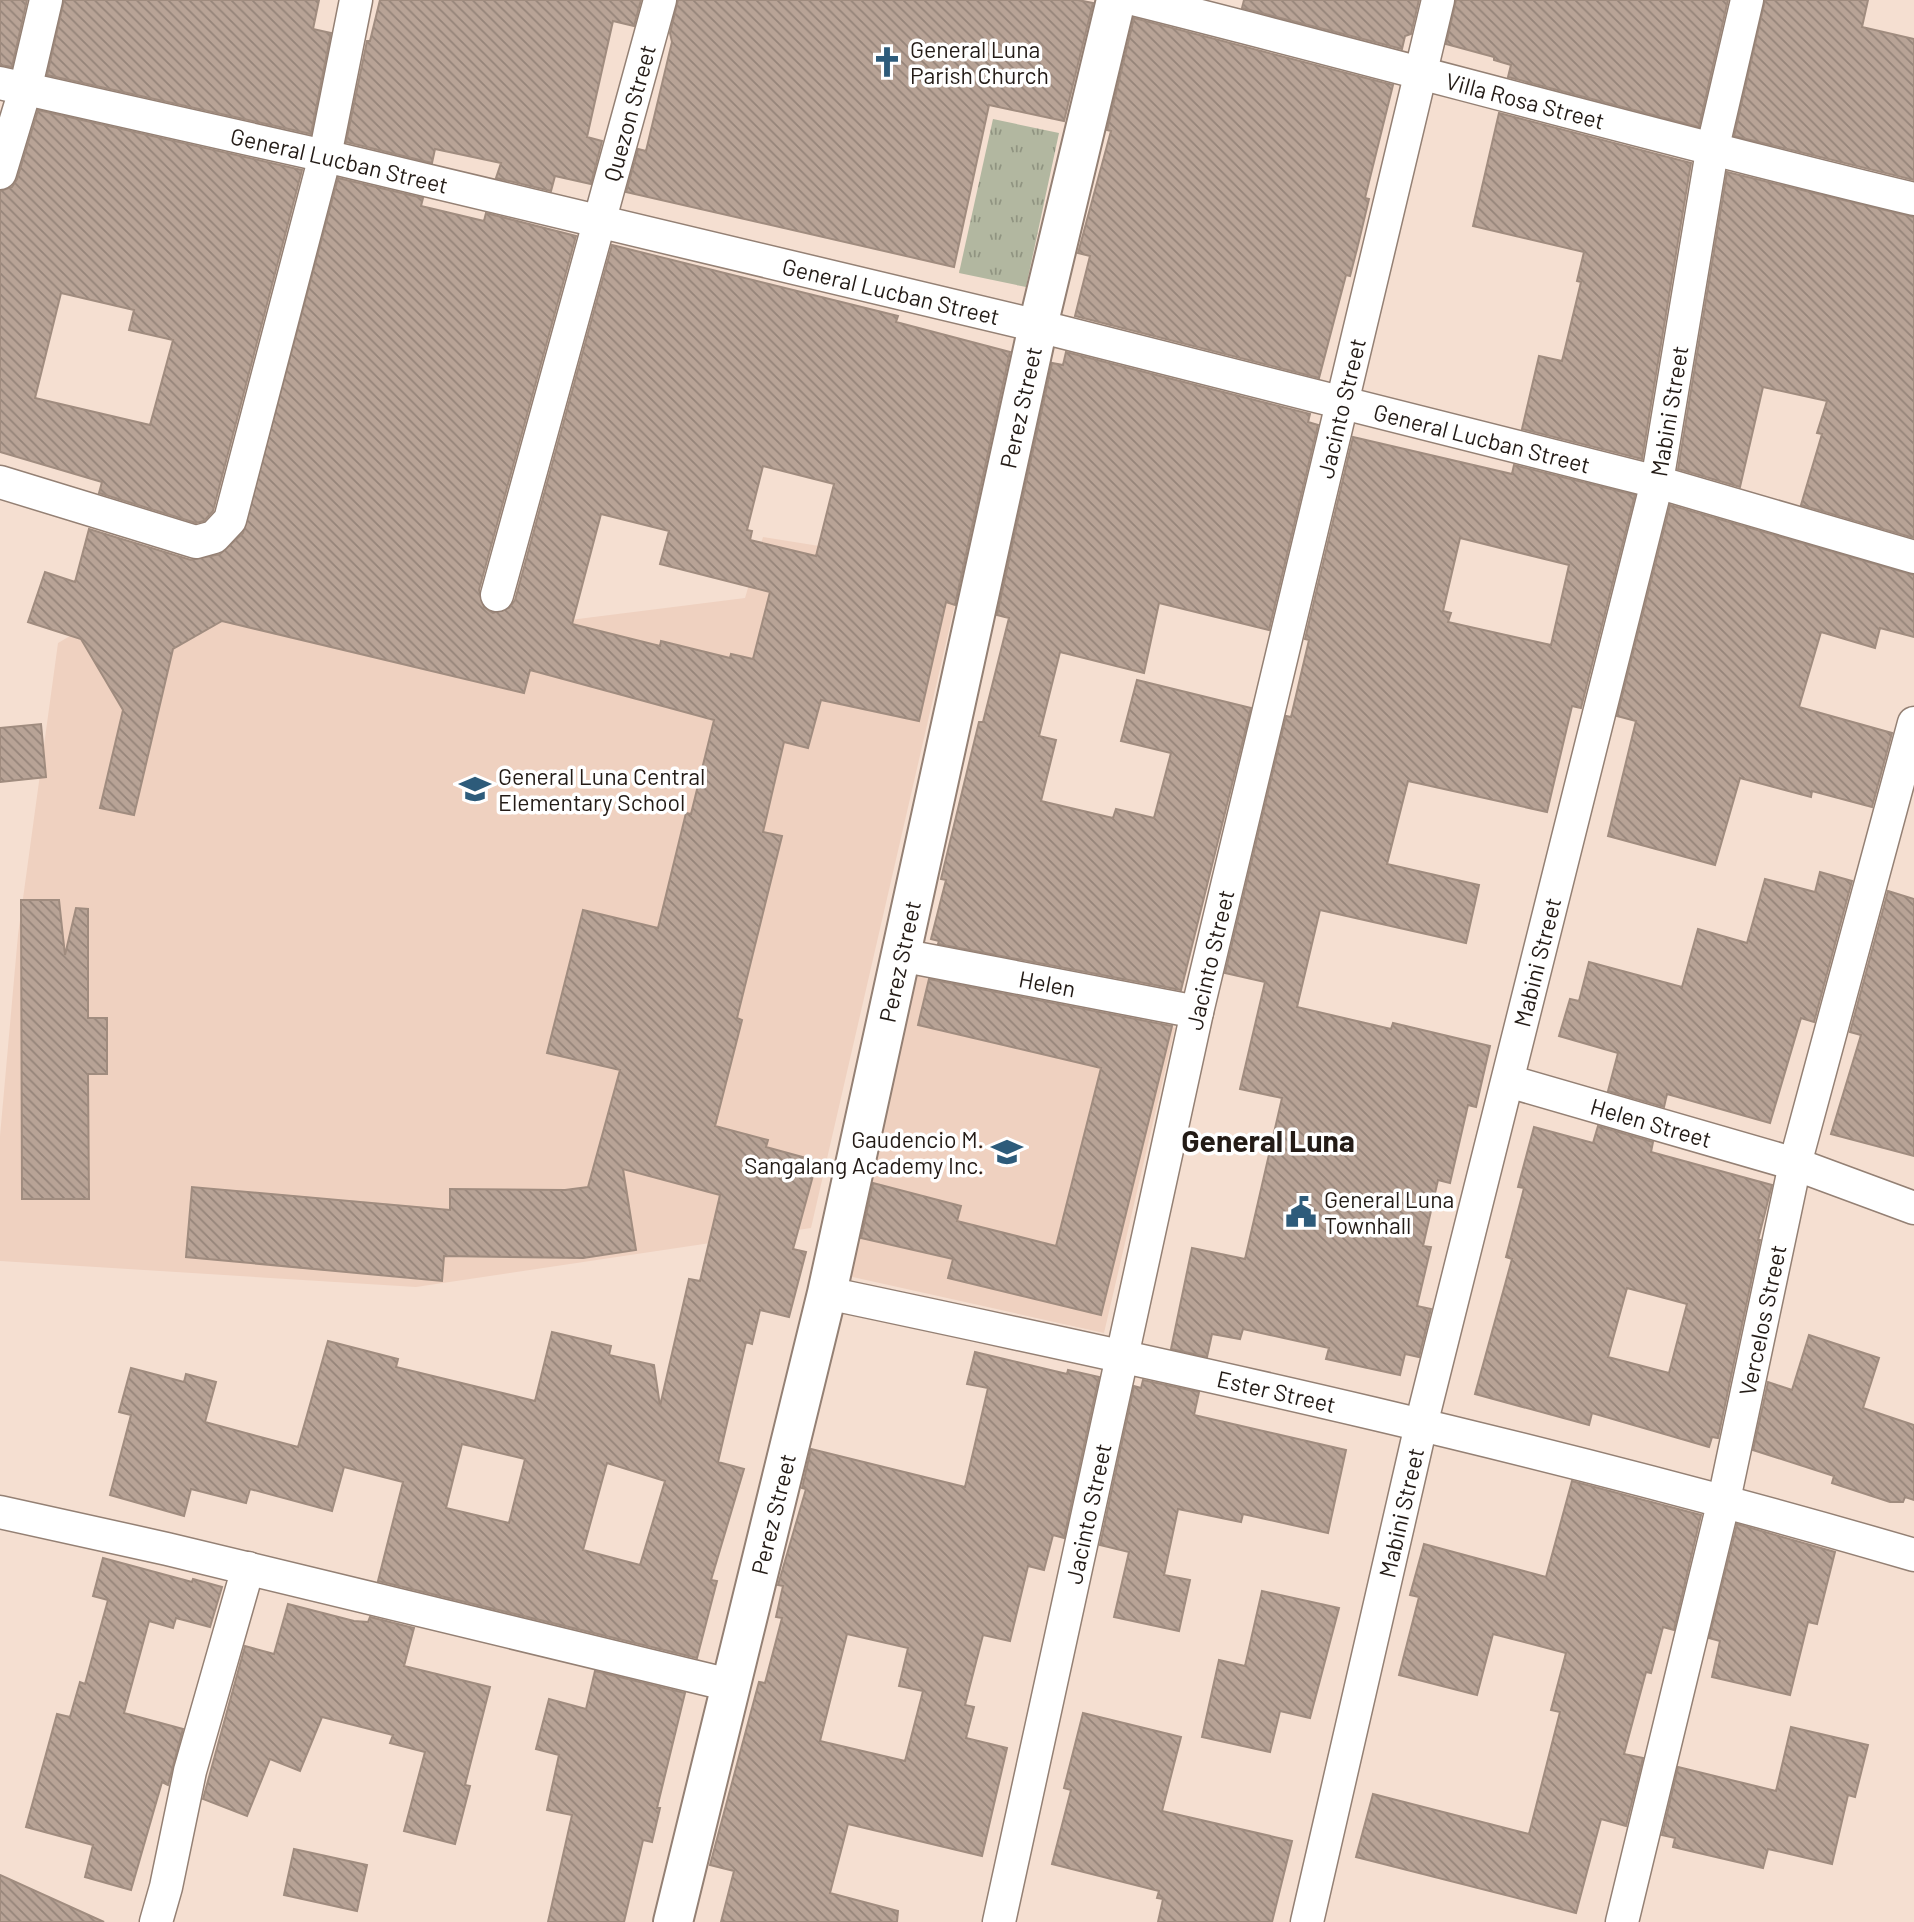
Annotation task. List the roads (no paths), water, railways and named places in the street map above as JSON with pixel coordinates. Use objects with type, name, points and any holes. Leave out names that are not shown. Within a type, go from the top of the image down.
[{"type":"street","points":[[0,173],[13,87],[46,0]]},
{"type":"street","points":[[0,482],[172,537],[196,542],[214,537],[230,520],[325,156],[356,0]]},
{"type":"street","name":"Quezon Street","points":[[497,595],[660,0]]},
{"type":"street","name":"Perez Street","points":[[673,1922],[827,1293],[1038,326],[1116,0]]},
{"type":"street","name":"Villa Rosa Street","points":[[1137,0],[1421,71],[1712,151],[1914,200]]},
{"type":"street","name":"Jacinto Street","points":[[999,1922],[1120,1355],[1197,1012],[1438,0]]},
{"type":"street","name":"Mabini Street","points":[[1307,1922],[1421,1424],[1657,482],[1712,151],[1747,0]]},
{"type":"street","name":"General Lucban Street","points":[[13,87],[325,156],[1038,326],[1657,482],[1914,557]]},
{"type":"street","name":"Vercelos Street","points":[[1622,1922],[1724,1500],[1795,1164],[1914,723]]},
{"type":"street","name":"Helen","points":[[900,955],[1197,1012]]},
{"type":"street","name":"Helen Street","points":[[1508,1081],[1795,1164],[1914,1208]]},
{"type":"street","name":"Ester Street","points":[[827,1293],[1120,1355],[1421,1424],[1724,1500],[1914,1555]]},
{"type":"street","points":[[0,1512],[247,1568],[730,1685]]},
{"type":"street","points":[[156,1922],[190,1771],[247,1568]]},
{"type":"place","name":"General Luna Parish Church","points":[[887,62]]},
{"type":"place","name":"General Luna Central Elementary School","points":[[475,789]]},
{"type":"place","name":"Gaudencio M. Sangalang Academy Inc.","points":[[1007,1152]]},
{"type":"place","name":"General Luna Townhall","points":[[1301,1212]]},
{"type":"district","name":"General Luna","points":[[1268,1140]]}]
